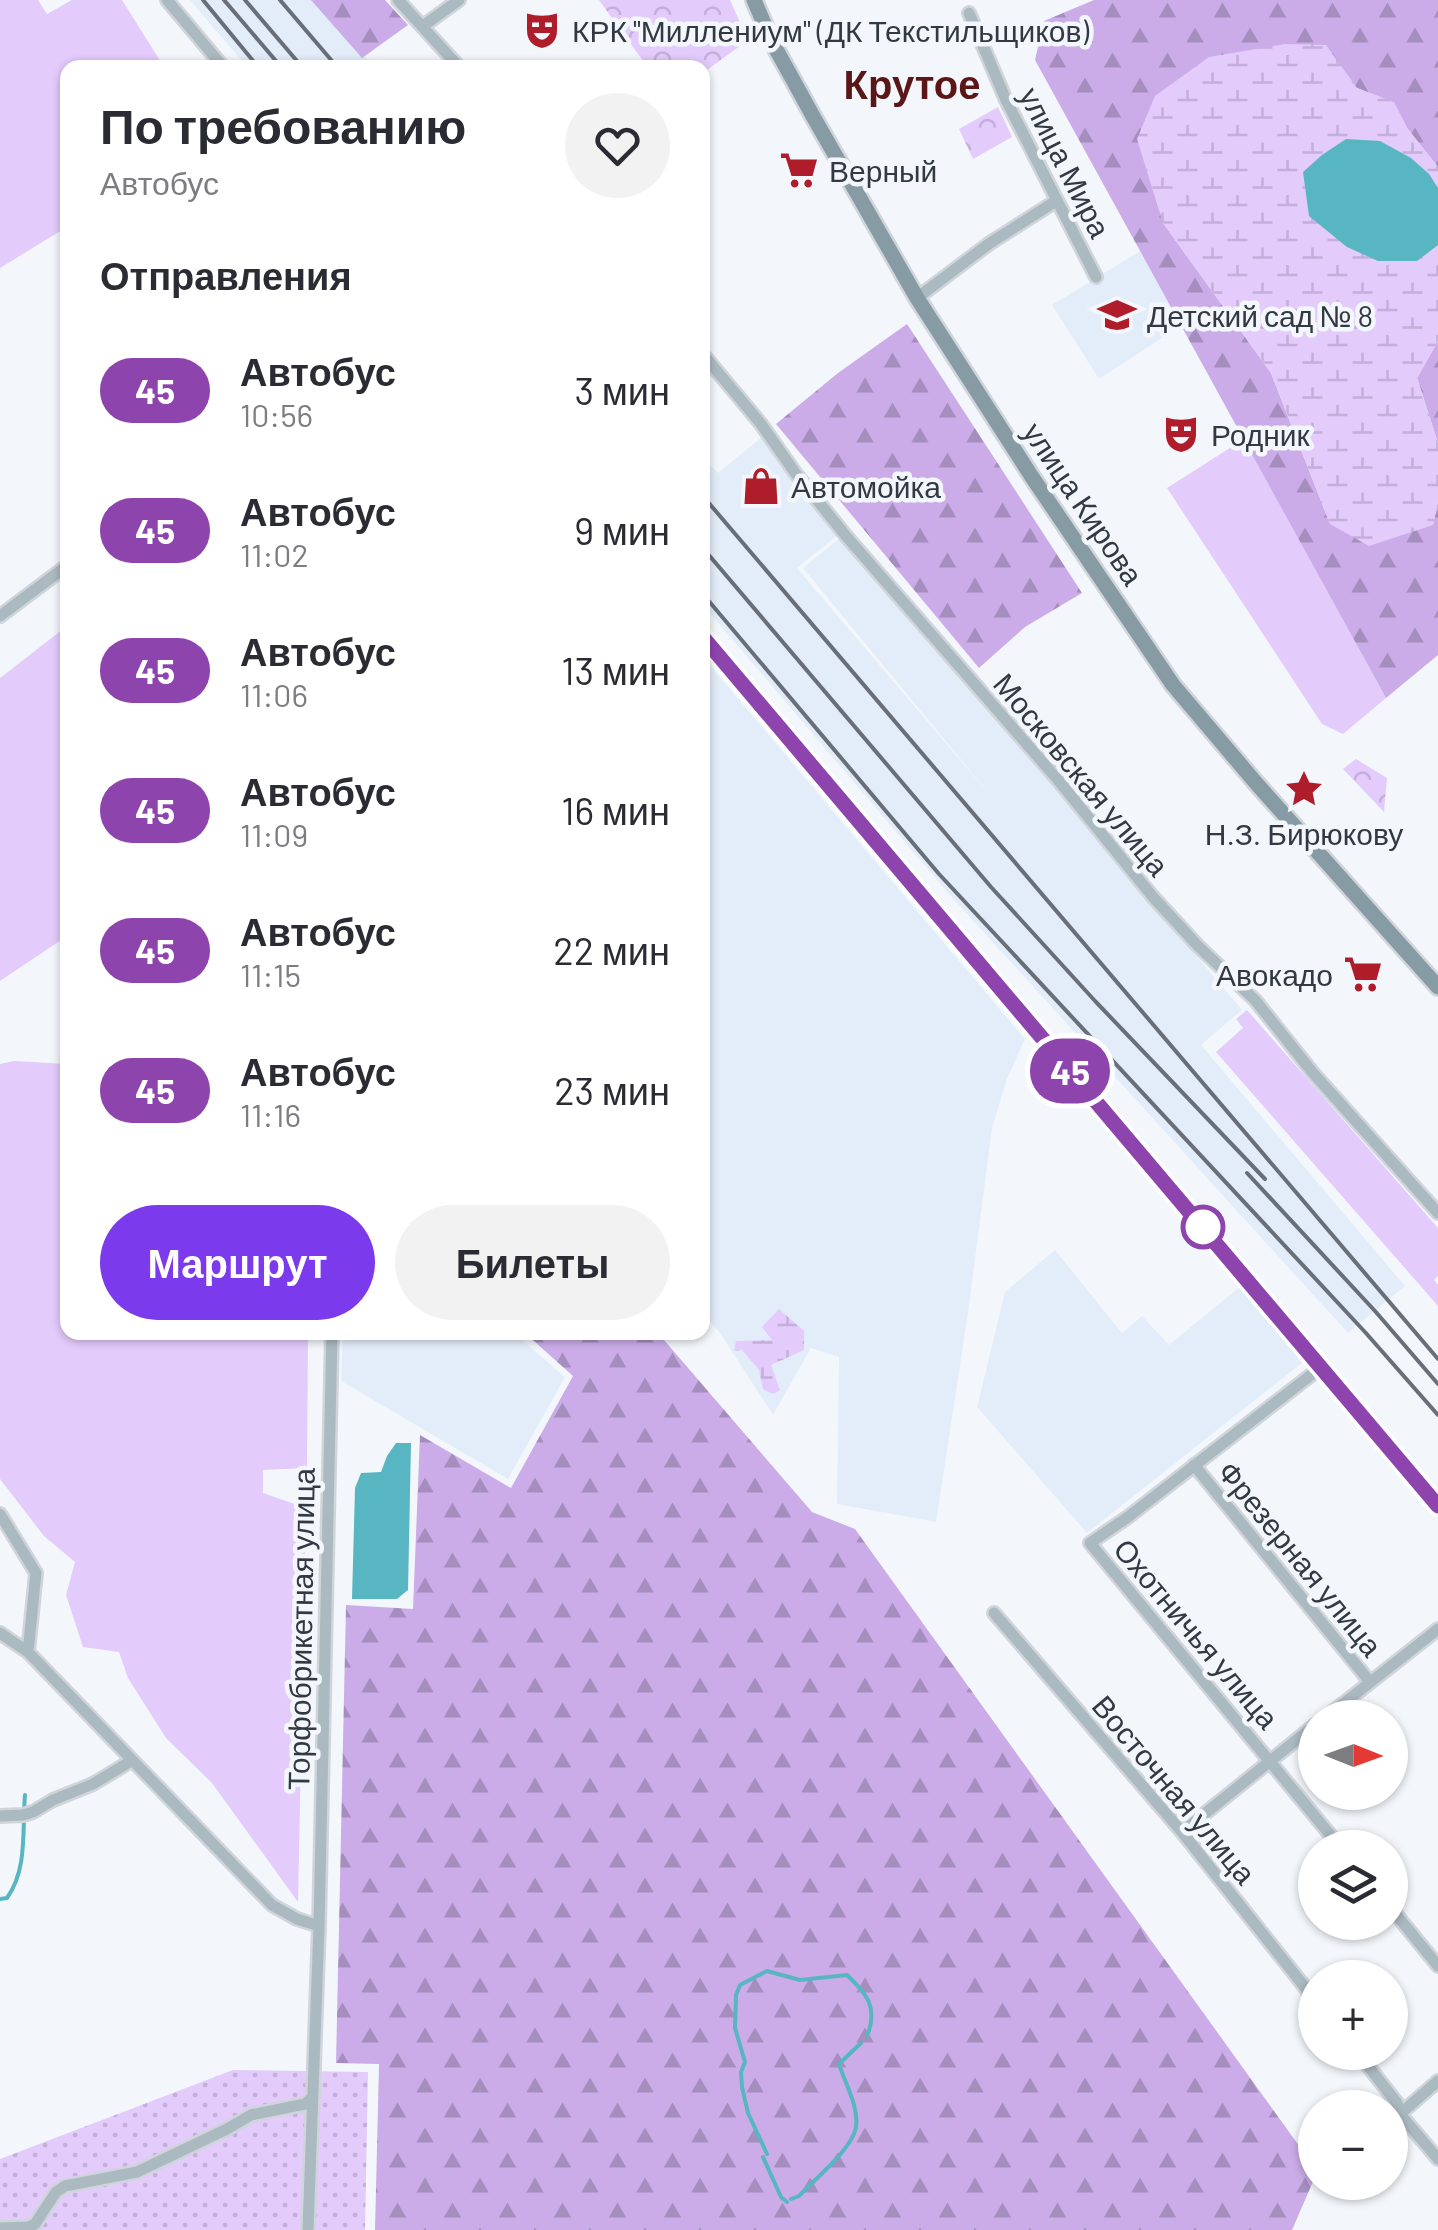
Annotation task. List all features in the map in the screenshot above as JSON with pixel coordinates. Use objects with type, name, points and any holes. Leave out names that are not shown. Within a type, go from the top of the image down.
[{"type":"street","points":[[166,0],[217,60]]},
{"type":"street","points":[[398,0],[453,60]]},
{"type":"street","points":[[422,26],[459,0]]},
{"type":"street","name":"улица Кирова","points":[[754,0],[771,40],[917,298],[1042,492],[1178,691],[1438,987]]},
{"type":"street","name":"улица Мира","points":[[969,13],[1006,100],[1096,277]]},
{"type":"street","points":[[917,298],[990,242],[1056,201]]},
{"type":"street","name":"Московская улица","points":[[710,363],[846,536],[1058,780],[1153,897],[1255,1000],[1438,1213]]},
{"type":"street","points":[[0,616],[60,572]]},
{"type":"street","points":[[710,644],[1438,1506]]},
{"type":"street","name":"Торфобрикетная улица","points":[[308,2230],[332,1340]]},
{"type":"street","points":[[1194,1465],[1320,1368]]},
{"type":"street","name":"Охотничья улица","points":[[1194,1465],[1090,1543],[1326,1830]]},
{"type":"street","name":"Фрезерная улица","points":[[1194,1465],[1370,1682]]},
{"type":"street","points":[[0,1514],[36,1573],[28,1652]]},
{"type":"street","name":"Восточная улица","points":[[994,1613],[1182,1832],[1298,1979]]},
{"type":"street","points":[[1348,1700],[1438,1629]]},
{"type":"street","points":[[0,1633],[28,1652],[272,1905],[297,1920],[319,1926]]},
{"type":"street","points":[[1182,1832],[1298,1738]]},
{"type":"street","points":[[0,1816],[32,1812],[93,1784],[130,1761]]},
{"type":"street","points":[[1408,1929],[1438,1966]]},
{"type":"street","points":[[1371,2070],[1386,2090]]},
{"type":"street","points":[[1408,2107],[1438,2081]]},
{"type":"street","points":[[0,2228],[29,2228],[36,2224],[56,2192],[72,2183],[137,2172],[239,2120],[305,2104],[314,2098]]},
{"type":"street","points":[[1408,2123],[1438,2159]]},
{"type":"shaded area","points":[[190,0],[317,0],[368,60],[241,60]]},
{"type":"shaded area","name":"Детский сад № 8","points":[[1140,251],[1182,325],[1099,379],[1052,305]]},
{"type":"shaded area","points":[[762,437],[839,534],[797,568],[995,801],[803,568],[841,537],[1242,1010],[1201,1045],[1405,1286],[1348,1333],[949,894],[710,613],[710,464],[718,473]]},
{"type":"shaded area","points":[[710,665],[1025,1039],[992,1128],[936,1522],[837,1504],[839,1357],[811,1348],[773,1415],[710,1321]]},
{"type":"shaded area","points":[[1055,1250],[1122,1333],[1142,1316],[1169,1345],[1242,1285],[1303,1362],[1087,1533],[977,1407],[1005,1292]]},
{"type":"shaded area","points":[[343,1340],[522,1340],[565,1377],[508,1479],[341,1381]]},
{"type":"green space","points":[[0,0],[38,0],[47,14],[72,0],[122,0],[160,60],[60,60],[60,231],[0,268]]},
{"type":"green space","points":[[311,0],[385,0],[408,25],[362,58]]},
{"type":"green space","points":[[599,0],[730,0],[748,40],[710,68],[710,60],[642,60]]},
{"type":"green space","points":[[1094,0],[1438,0],[1438,167],[1407,128],[1394,103],[1357,88],[1163,223],[1271,373],[1330,524],[1433,525],[1438,501],[1438,655],[1386,698],[1035,60],[1044,21]]},
{"type":"green space","points":[[1285,44],[1326,45],[1357,88],[1394,102],[1407,128],[1438,167],[1438,341],[1417,378],[1438,443],[1438,501],[1433,525],[1369,546],[1330,524],[1271,373],[1163,223],[1137,139],[1155,96],[1209,57]]},
{"type":"green space","points":[[998,107],[1012,137],[973,159],[959,129]]},
{"type":"green space","points":[[907,324],[1082,593],[1025,627],[979,668],[776,424]]},
{"type":"green space","points":[[1438,341],[1438,443],[1417,378]]},
{"type":"green space","points":[[1244,439],[1386,698],[1343,734],[1322,724],[1167,488]]},
{"type":"green space","points":[[60,631],[60,941],[0,981],[0,678]]},
{"type":"green space","points":[[1356,759],[1387,778],[1384,812],[1343,769]]},
{"type":"green space","points":[[1247,1010],[1438,1228],[1438,1276],[1434,1280],[1438,1285],[1438,1306],[1216,1052],[1243,1028],[1236,1019]]},
{"type":"green space","points":[[0,1064],[60,1064],[60,1340],[308,1340],[307,1468],[263,1470],[263,1493],[306,1508],[298,1902],[212,1783],[166,1738],[128,1678],[119,1652],[83,1647],[66,1595],[75,1562],[44,1536],[0,1479]]},
{"type":"green space","points":[[779,1309],[804,1331],[804,1350],[771,1365],[780,1390],[773,1394],[763,1389],[759,1370],[742,1350],[734,1351],[736,1341],[772,1340],[762,1327]]},
{"type":"green space","points":[[533,1340],[664,1340],[812,1512],[855,1529],[1298,2144],[1298,2200],[1305,2200],[1292,2230],[375,2230],[379,2064],[336,2063],[346,1605],[413,1609],[420,1435],[511,1488],[573,1376]]},
{"type":"green space","points":[[233,2070],[368,2072],[365,2230],[0,2230],[0,2159]]},
{"type":"water","points":[[1346,139],[1380,141],[1411,158],[1438,188],[1438,245],[1417,261],[1378,261],[1347,247],[1309,216],[1303,172]]},
{"type":"water","points":[[396,1443],[411,1443],[408,1590],[397,1599],[352,1599],[355,1488],[361,1473],[381,1472]]},
{"type":"waterway","points":[[0,1899],[7,1898],[18,1874],[25,1795]]},
{"type":"waterway","points":[[767,2154],[748,2113],[742,2087],[745,2062],[735,2028],[740,1985],[767,1971],[800,1980],[847,1975],[869,2002],[867,2036]]},
{"type":"waterway","points":[[791,2199],[799,2196],[832,2163],[853,2135],[855,2111],[839,2064],[861,2043]]},
{"type":"waterway","points":[[763,2157],[787,2202]]},
{"type":"railway","points":[[203,0],[252,60]]},
{"type":"railway","points":[[224,0],[275,60]]},
{"type":"railway","points":[[245,0],[296,60]]},
{"type":"railway","points":[[280,0],[331,60]]},
{"type":"railway","points":[[710,504],[1438,1359]]},
{"type":"railway","points":[[710,556],[991,887],[1265,1179]]},
{"type":"railway","points":[[710,602],[939,874],[1438,1415]]},
{"type":"railway","points":[[1247,1173],[1438,1384]]},
{"type":"bus line","name":"45","points":[[710,645],[1438,1506]]},
{"type":"place","name":"КРК \"Миллениум\" (ДК Текстильщиков)","points":[[542,30]]},
{"type":"place","name":"Верный","points":[[799,170]]},
{"type":"place","name":"Детский сад № 8","points":[[1117,315]]},
{"type":"place","name":"Родник","points":[[1181,434]]},
{"type":"place","name":"Автомойка","points":[[761,486]]},
{"type":"place","name":"Н.З. Бирюкову","points":[[1304,789]]},
{"type":"place","name":"Авокадо","points":[[1363,974]]},
{"type":"district","name":"Крутое","points":[[912,83]]}]
